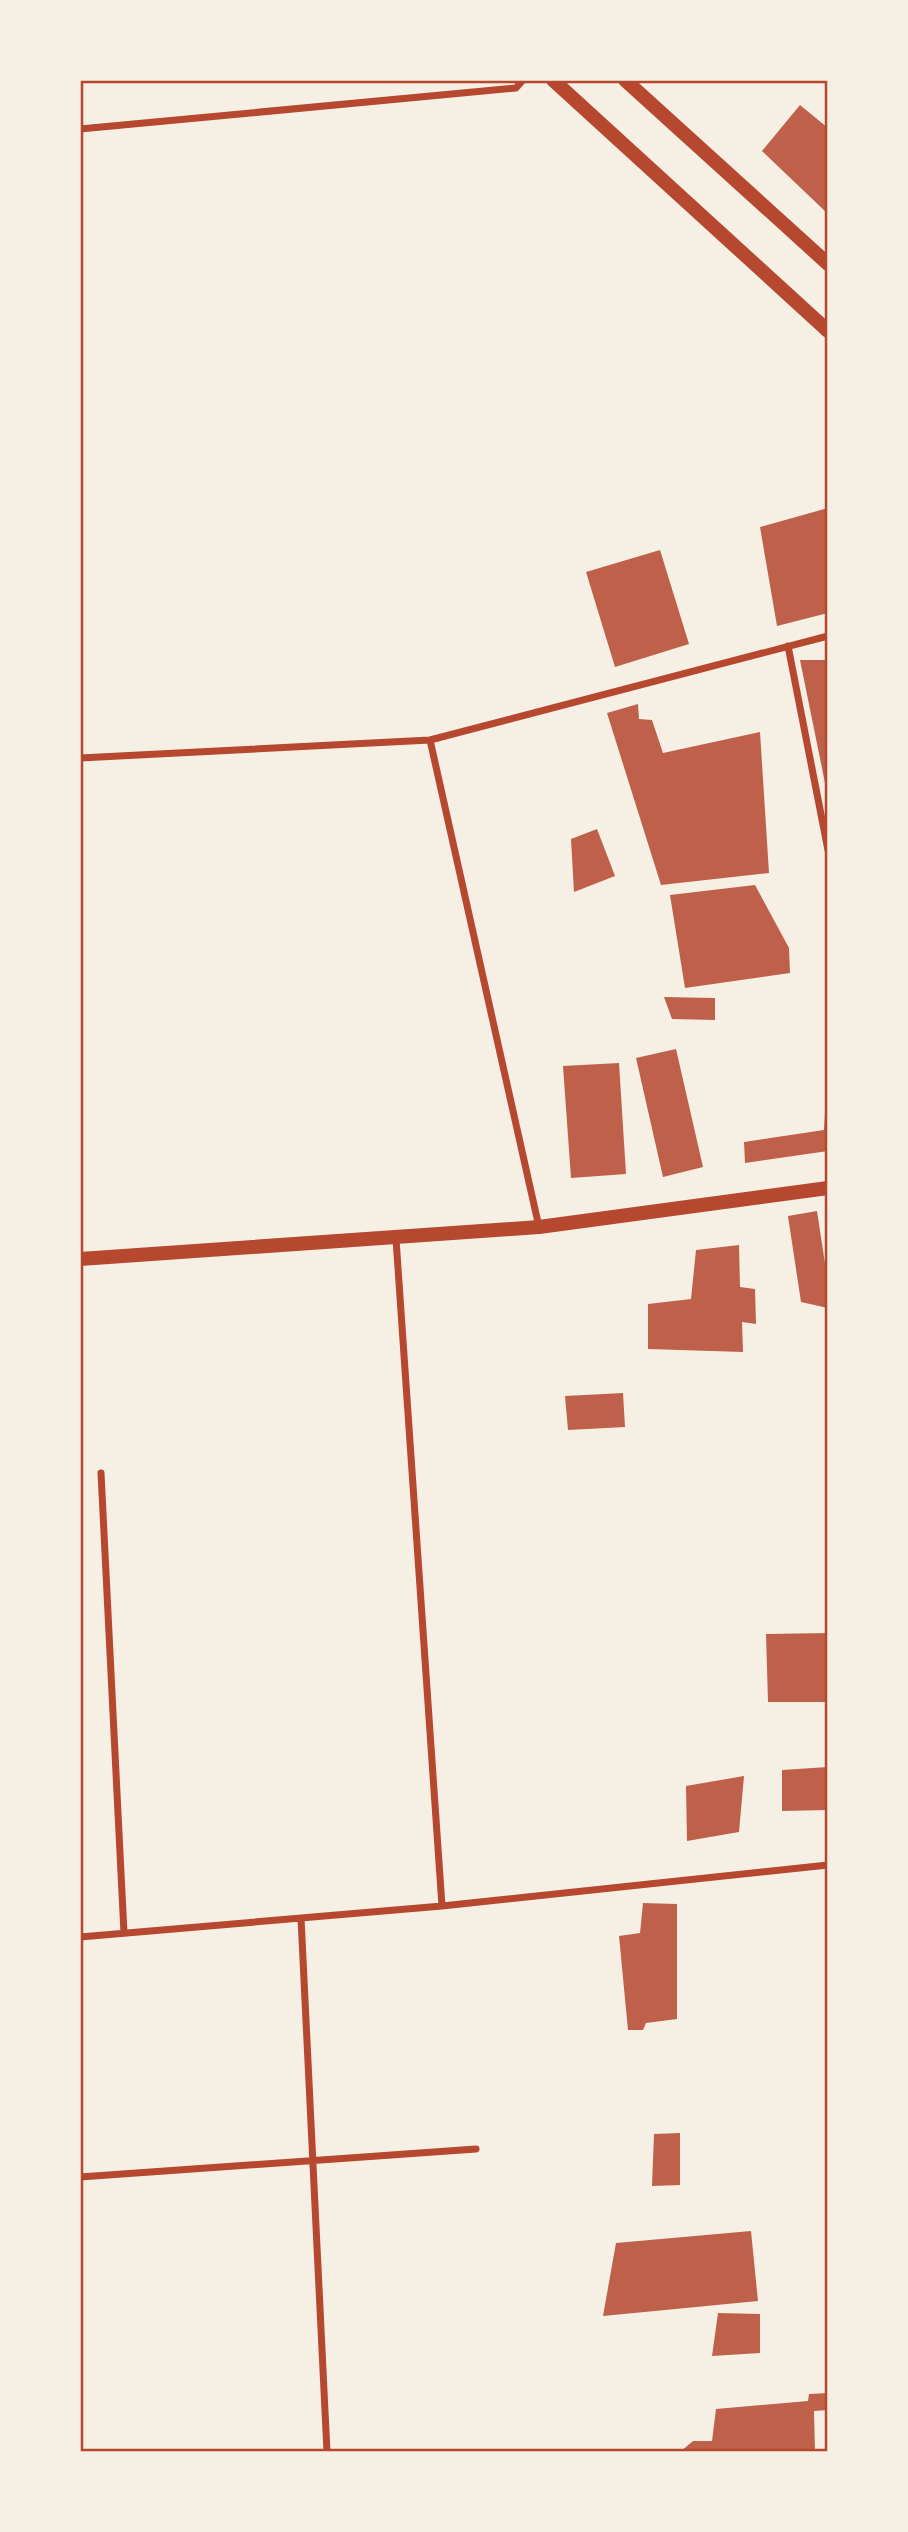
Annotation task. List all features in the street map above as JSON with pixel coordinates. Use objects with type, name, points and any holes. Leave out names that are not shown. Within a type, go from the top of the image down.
[{"type":"main road","points":[[553,80],[828,331]]},
{"type":"main road","points":[[625,80],[828,264]]},
{"type":"main road","points":[[80,1259],[539,1227],[828,1188]]},
{"type":"street","points":[[80,129],[516,88],[523,80]]},
{"type":"street","points":[[80,758],[430,740],[828,636]]},
{"type":"street","points":[[788,646],[828,850]]},
{"type":"street","points":[[430,740],[539,1227]]},
{"type":"street","points":[[396,1239],[442,1906]]},
{"type":"street","points":[[101,1473],[124,1933]]},
{"type":"street","points":[[80,1937],[442,1906],[828,1865]]},
{"type":"street","points":[[301,1918],[327,2452]]},
{"type":"street","points":[[80,2176],[476,2149]]},
{"type":"building","points":[[800,105],[828,128],[828,214],[762,151]]},
{"type":"building","points":[[828,508],[828,613],[777,626],[760,527]]},
{"type":"building","points":[[660,550],[689,644],[615,667],[586,572]]},
{"type":"building","points":[[800,660],[828,660],[828,783],[825,783]]},
{"type":"building","points":[[638,704],[639,719],[652,720],[663,753],[760,732],[769,873],[661,885],[607,713]]},
{"type":"building","points":[[597,829],[615,876],[574,892],[571,839]]},
{"type":"building","points":[[755,885],[789,948],[790,973],[685,988],[670,895]]},
{"type":"building","points":[[664,997],[715,998],[715,1020],[672,1019]]},
{"type":"building","points":[[676,1049],[703,1167],[663,1177],[636,1058]]},
{"type":"building","points":[[619,1063],[626,1174],[571,1178],[563,1066]]},
{"type":"building","points":[[825,1114],[828,1114],[828,1151],[745,1163],[744,1142],[824,1130]]},
{"type":"building","points":[[817,1211],[828,1283],[828,1308],[801,1302],[788,1216]]},
{"type":"building","points":[[739,1245],[740,1287],[755,1289],[756,1324],[742,1322],[743,1352],[648,1349],[648,1304],[691,1299],[696,1250]]},
{"type":"building","points":[[623,1393],[625,1427],[568,1430],[565,1396]]},
{"type":"building","points":[[828,1633],[828,1702],[768,1702],[766,1634]]},
{"type":"building","points":[[828,1767],[828,1810],[782,1811],[782,1770]]},
{"type":"building","points":[[744,1776],[739,1832],[687,1841],[686,1786]]},
{"type":"building","points":[[643,1903],[677,1904],[677,2019],[646,2023],[643,2030],[628,2030],[619,1936],[640,1933]]},
{"type":"building","points":[[680,2133],[680,2185],[652,2186],[654,2134]]},
{"type":"building","points":[[751,2231],[758,2301],[603,2316],[616,2243]]},
{"type":"building","points":[[718,2313],[760,2314],[760,2353],[712,2356]]},
{"type":"building","points":[[828,2393],[828,2410],[814,2411],[815,2452],[680,2452],[693,2441],[712,2441],[716,2409],[808,2401],[809,2394]]}]
